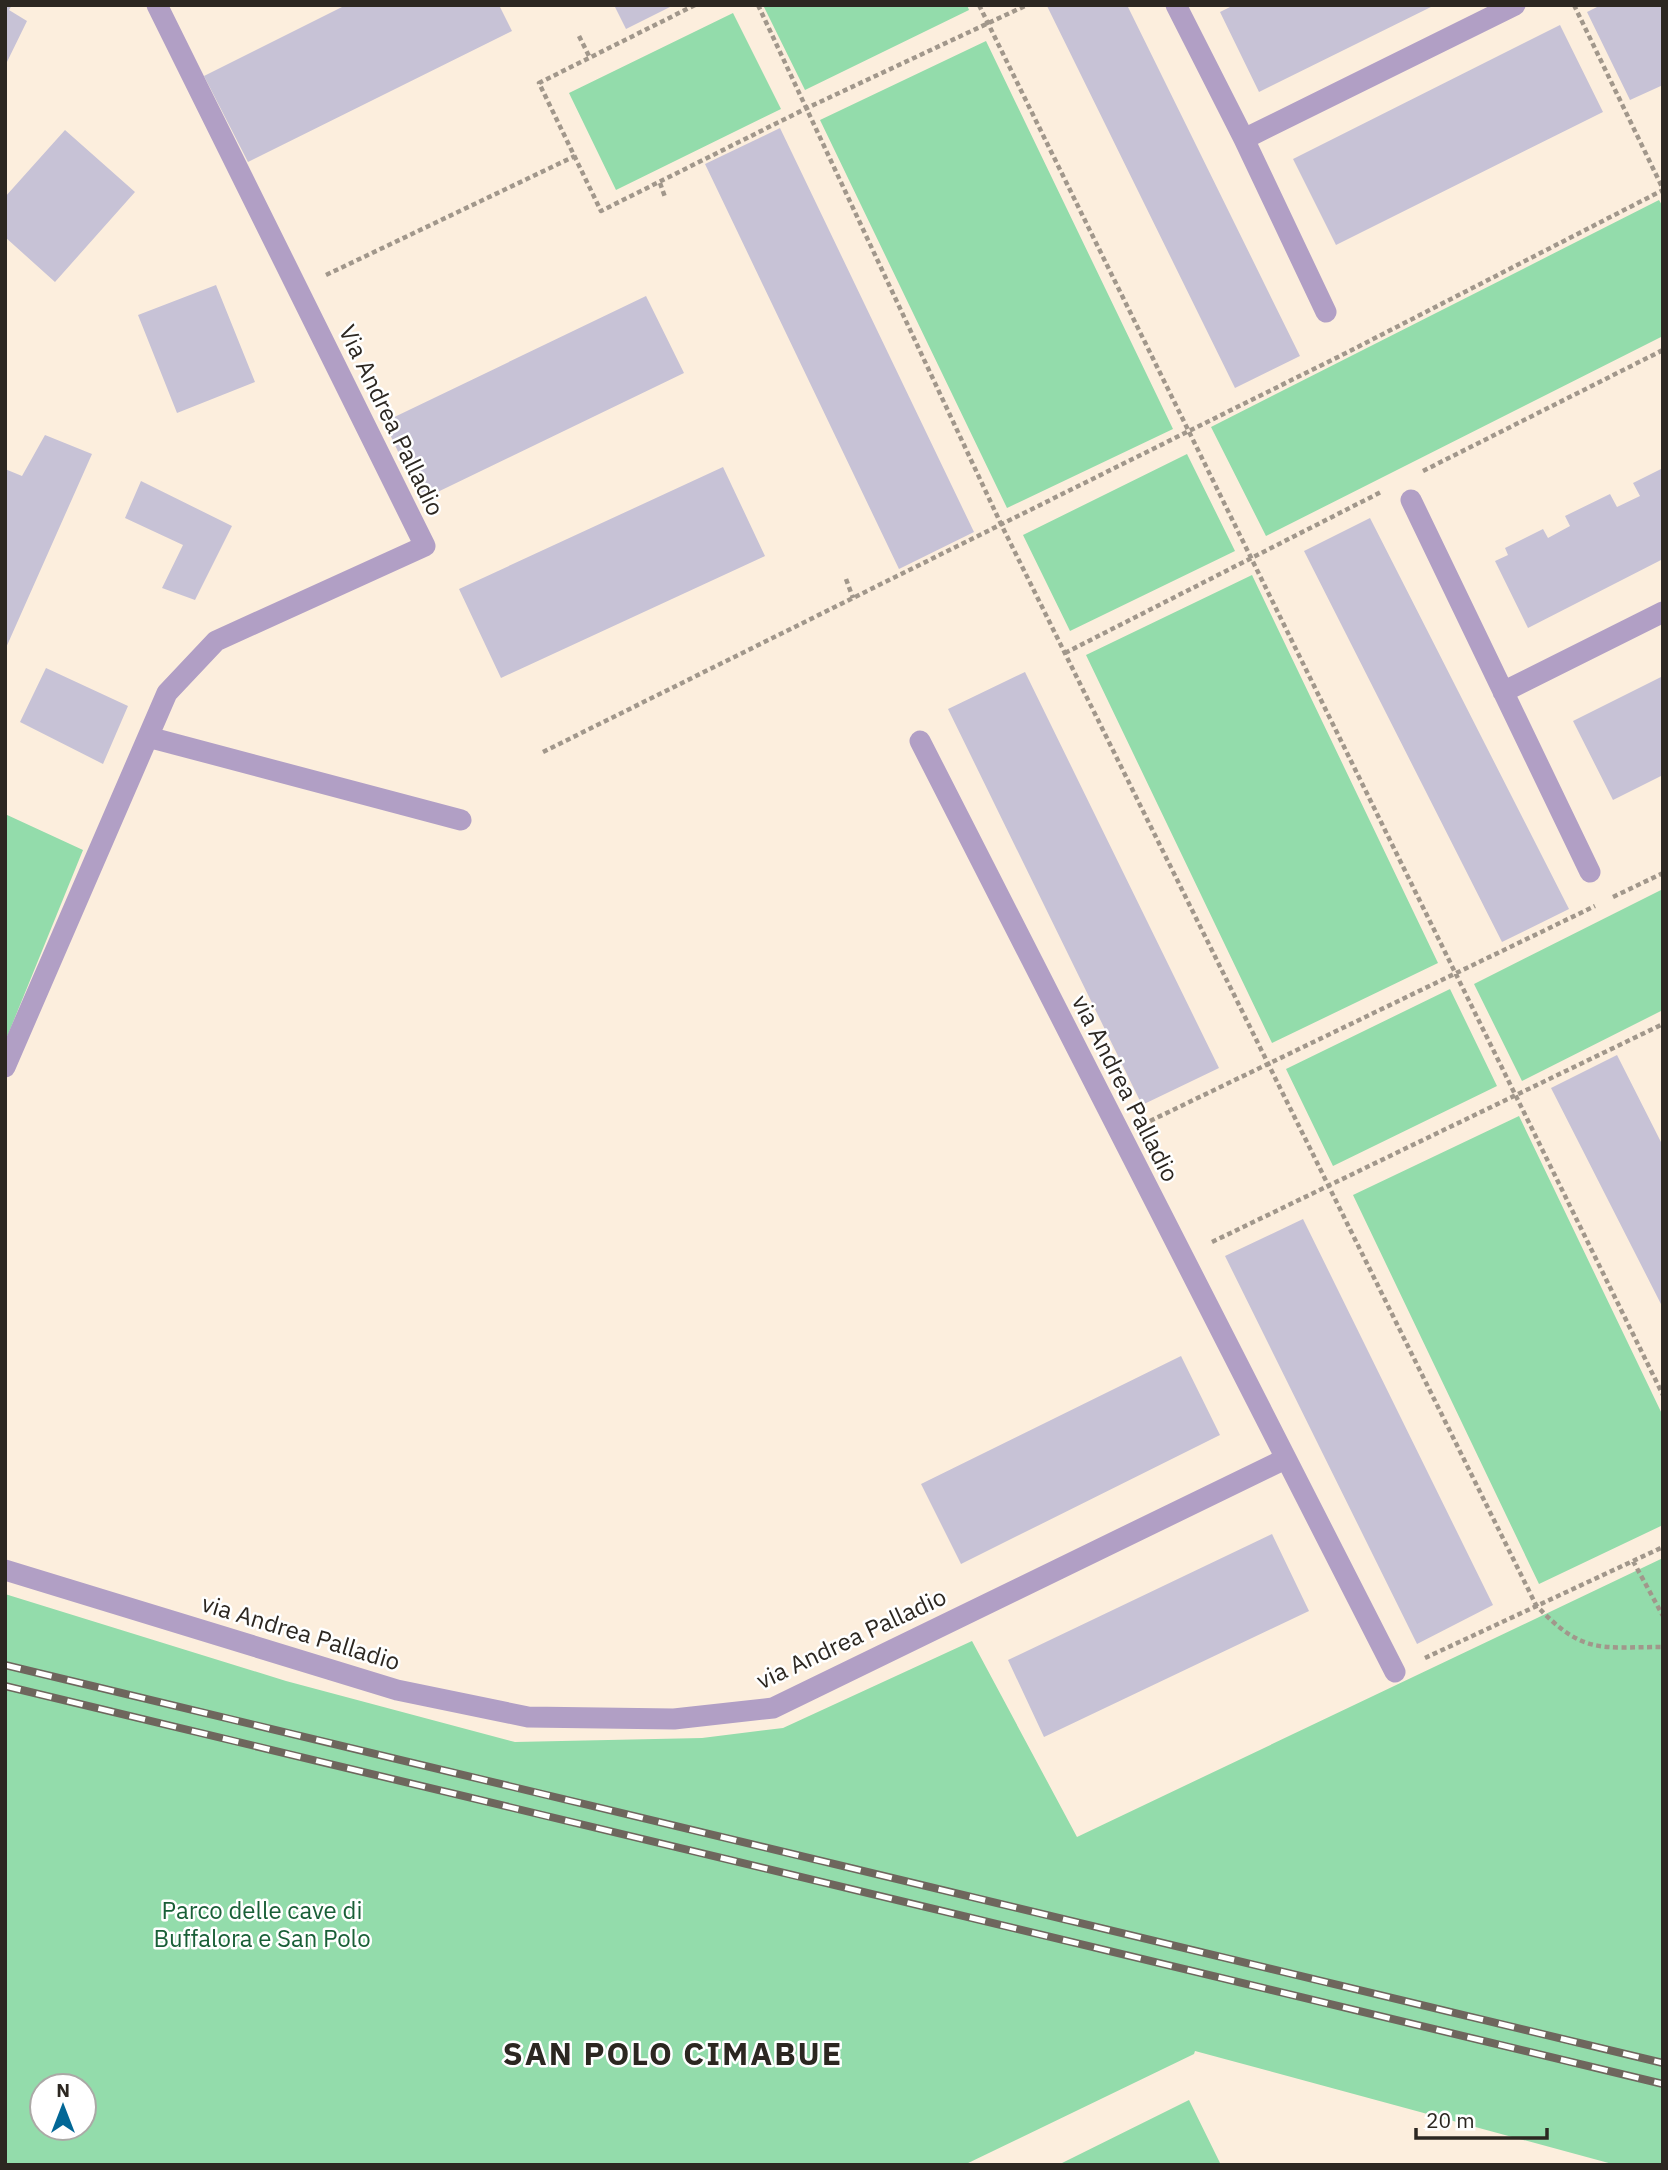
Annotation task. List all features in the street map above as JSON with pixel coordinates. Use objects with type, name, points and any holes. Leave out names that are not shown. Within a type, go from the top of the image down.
[{"type":"street","name":"Via Andrea Palladio","points":[[5,1067],[167,693],[216,641],[425,546],[157,5]]},
{"type":"street","points":[[1176,5],[1244,139],[1326,312]]},
{"type":"street","points":[[1244,139],[1515,5]]},
{"type":"street","points":[[1411,500],[1590,872]]},
{"type":"street","points":[[1503,692],[1663,612]]},
{"type":"street","points":[[148,737],[461,820]]},
{"type":"street","name":"via Andrea Palladio","points":[[920,741],[1395,1672]]},
{"type":"street","name":"via Andrea Palladio","points":[[5,1570],[397,1689],[528,1717],[674,1719],[773,1708],[1285,1459]]},
{"type":"path","points":[[695,5],[539,83],[601,211],[807,108],[1027,5]]},
{"type":"path","points":[[758,5],[1001,524],[1536,1605],[1561,1631],[1591,1645],[1623,1649],[1663,1647]]},
{"type":"path","points":[[979,5],[1663,1395]]},
{"type":"path","points":[[543,752],[1188,431],[1663,190],[1574,5]]},
{"type":"path","points":[[579,36],[589,56]]},
{"type":"path","points":[[297,288],[575,156]]},
{"type":"path","points":[[660,183],[665,197]]},
{"type":"path","points":[[1414,475],[1663,350]]},
{"type":"path","points":[[1065,653],[1390,487]]},
{"type":"path","points":[[846,579],[853,598]]},
{"type":"path","points":[[1120,1135],[1663,873]]},
{"type":"path","points":[[1183,1256],[1663,1024]]},
{"type":"path","points":[[1395,1672],[1663,1547]]},
{"type":"path","points":[[1633,1561],[1663,1616]]},
{"type":"green space","points":[[763,5],[967,5],[969,10],[805,90]]},
{"type":"green space","points":[[733,13],[781,109],[616,190],[569,93]]},
{"type":"green space","points":[[986,41],[1173,429],[1007,508],[820,120]]},
{"type":"green space","points":[[1659,200],[1663,207],[1663,336],[1266,536],[1211,427]]},
{"type":"green space","points":[[1187,454],[1235,551],[1070,631],[1023,535]]},
{"type":"green space","points":[[1252,575],[1438,963],[1272,1043],[1086,655]]},
{"type":"green space","points":[[5,814],[83,850],[5,1042]]},
{"type":"green space","points":[[1663,889],[1663,1010],[1522,1081],[1474,984]]},
{"type":"green space","points":[[1450,989],[1497,1086],[1333,1166],[1286,1069]]},
{"type":"green space","points":[[1519,1116],[1663,1416],[1663,1525],[1539,1584],[1353,1195]]},
{"type":"green space","name":"Parco delle cave di Buffalora e San Polo","points":[[1663,1558],[1663,2165],[1616,2165],[1195,2051],[1194,2054],[964,2165],[5,2165],[5,1594],[286,1681],[515,1742],[702,1738],[783,1728],[972,1641],[1077,1837]]},
{"type":"green space","points":[[1189,2100],[1221,2165],[1058,2165]]},
{"type":"building","points":[[5,5],[12,5],[9,10],[27,21],[5,66]]},
{"type":"building","points":[[346,5],[499,5],[512,31],[248,162],[204,76]]},
{"type":"building","points":[[614,5],[674,5],[626,29]]},
{"type":"building","points":[[1127,5],[1300,356],[1235,388],[1047,6]]},
{"type":"building","points":[[1234,5],[1435,5],[1259,92],[1220,12]]},
{"type":"building","points":[[1601,5],[1663,5],[1663,85],[1630,100],[1587,12]]},
{"type":"building","points":[[1560,25],[1603,112],[1336,245],[1293,159]]},
{"type":"building","points":[[780,128],[974,532],[899,569],[705,164]]},
{"type":"building","points":[[65,130],[135,192],[55,282],[5,237],[5,197]]},
{"type":"building","points":[[216,285],[255,382],[177,413],[138,315]]},
{"type":"building","points":[[646,296],[684,373],[421,500],[384,422]]},
{"type":"building","points":[[45,435],[92,454],[5,650],[5,469],[22,476]]},
{"type":"building","points":[[723,467],[765,556],[501,678],[459,589]]},
{"type":"building","points":[[1663,468],[1663,559],[1528,628],[1495,561],[1508,555],[1505,548],[1543,529],[1548,538],[1570,526],[1565,516],[1610,494],[1617,507],[1640,496],[1633,483]]},
{"type":"building","points":[[141,481],[232,526],[195,600],[162,588],[183,545],[125,518]]},
{"type":"building","points":[[1370,518],[1569,909],[1502,942],[1304,551]]},
{"type":"building","points":[[46,668],[128,706],[103,764],[20,722]]},
{"type":"building","points":[[1025,672],[1219,1068],[1142,1105],[948,709]]},
{"type":"building","points":[[1663,676],[1663,775],[1613,800],[1573,721]]},
{"type":"building","points":[[1617,1055],[1663,1146],[1663,1308],[1551,1088]]},
{"type":"building","points":[[1303,1219],[1493,1605],[1417,1644],[1225,1256]]},
{"type":"building","points":[[1181,1356],[1220,1435],[961,1564],[921,1484]]},
{"type":"building","points":[[1272,1534],[1309,1611],[1044,1737],[1008,1660]]},
{"type":"railway","points":[[5,1665],[1663,2063]]},
{"type":"railway","points":[[5,1686],[1663,2084]]},
{"type":"district","name":"SAN POLO CIMABUE","points":[[673,2053]]}]
